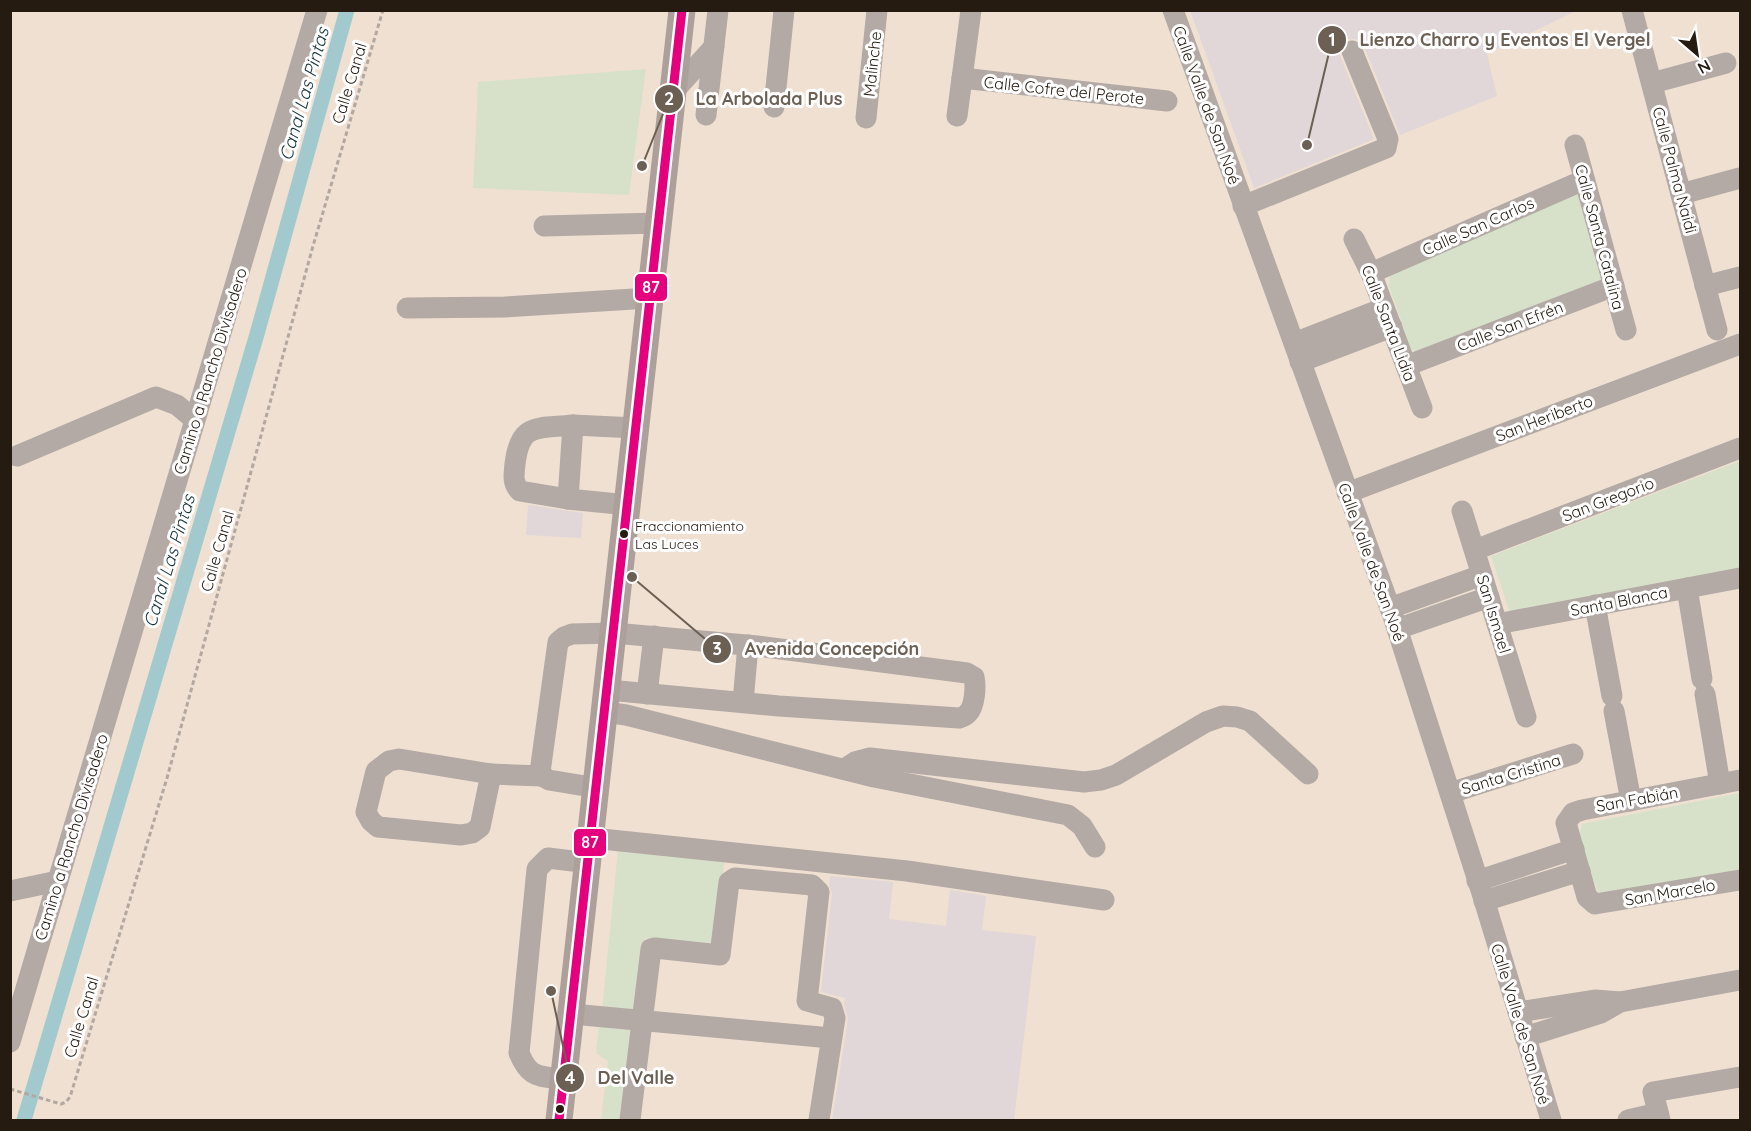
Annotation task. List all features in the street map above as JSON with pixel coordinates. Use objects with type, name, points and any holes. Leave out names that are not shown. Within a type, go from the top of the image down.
[{"type":"main road","points":[[560,1120],[682,10]]},
{"type":"street","name":"Camino a Rancho Divisadero","points":[[10,1042],[317,10]]},
{"type":"street","points":[[706,115],[718,10]]},
{"type":"street","points":[[774,107],[784,10]]},
{"type":"street","name":"Malinche","points":[[866,118],[878,10]]},
{"type":"street","points":[[957,116],[971,10]]},
{"type":"street","name":"Calle Valle de San Noé","points":[[1173,10],[1390,608],[1481,891],[1551,1120]]},
{"type":"street","name":"Calle Palma Naidi","points":[[1632,10],[1717,330]]},
{"type":"street","points":[[673,92],[714,47]]},
{"type":"street","points":[[1243,206],[1386,148],[1388,139],[1352,51]]},
{"type":"street","points":[[1652,83],[1726,63]]},
{"type":"street","name":"Calle Cofre del Perote","points":[[962,78],[1167,101]]},
{"type":"street","name":"Calle Santa Catalina","points":[[1575,145],[1626,330]]},
{"type":"street","points":[[1683,201],[1740,178]]},
{"type":"street","name":"Calle San Carlos","points":[[1371,273],[1584,180]]},
{"type":"street","points":[[1683,201],[1740,191]]},
{"type":"street","points":[[544,226],[659,223]]},
{"type":"street","name":"Calle Santa Lidia","points":[[1354,239],[1371,273],[1422,408]]},
{"type":"street","points":[[1705,286],[1740,277]]},
{"type":"street","name":"Calle San Efrén","points":[[1406,366],[1614,286]]},
{"type":"street","points":[[407,308],[505,307],[651,298]]},
{"type":"street","points":[[1297,353],[1388,318]]},
{"type":"street","name":"San Heriberto","points":[[1347,493],[1740,344]]},
{"type":"street","points":[[17,456],[156,397],[177,405],[195,420]]},
{"type":"street","points":[[568,499],[573,425]]},
{"type":"street","points":[[628,505],[520,491],[515,487],[513,480],[517,448],[523,436],[532,430],[573,425],[636,428]]},
{"type":"street","name":"San Gregorio","points":[[1475,550],[1740,448]]},
{"type":"street","name":"San Ismael","points":[[1462,511],[1526,717]]},
{"type":"street","points":[[1390,608],[1482,575]]},
{"type":"street","name":"Santa Blanca","points":[[1497,624],[1740,578]]},
{"type":"street","points":[[1687,588],[1703,687],[1730,782]]},
{"type":"street","points":[[1397,629],[1489,597]]},
{"type":"street","points":[[1595,605],[1631,801]]},
{"type":"street","points":[[542,776],[540,768],[558,642],[572,634],[614,633],[748,645],[967,673],[974,677],[975,684],[971,708],[968,713],[959,718],[647,694],[607,701]]},
{"type":"street","points":[[647,694],[654,636]]},
{"type":"street","points":[[743,702],[748,645]]},
{"type":"street","points":[[607,701],[648,720],[844,769],[1068,815],[1082,826],[1095,847]]},
{"type":"street","points":[[844,769],[855,762],[870,758],[1084,782],[1101,780],[1116,775],[1206,722],[1223,716],[1250,721],[1308,774]]},
{"type":"street","name":"Santa Cristina","points":[[1450,793],[1572,754]]},
{"type":"street","points":[[490,774],[480,827],[472,833],[461,835],[378,827],[366,812],[376,771],[389,761],[399,759],[490,774],[542,776],[549,780],[597,788]]},
{"type":"street","name":"San Fabián","points":[[1600,904],[1591,902],[1587,897],[1566,823],[1573,813],[1730,782]]},
{"type":"street","points":[[1481,891],[1574,849]]},
{"type":"street","points":[[563,1080],[533,1075],[524,1065],[519,1053],[537,869],[548,858],[590,850],[907,871],[1104,900]]},
{"type":"street","points":[[1481,891],[1580,871]]},
{"type":"street","points":[[630,1120],[651,949],[720,955],[729,882],[735,878],[812,885],[818,889],[807,1001],[832,1008],[835,1018],[819,1120]]},
{"type":"street","name":"San Marcelo","points":[[1600,904],[1740,880]]},
{"type":"street","points":[[10,891],[58,881]]},
{"type":"street","points":[[1518,1012],[1595,1000],[1620,1002],[1740,980]]},
{"type":"street","points":[[1525,1037],[1601,1013],[1620,1002]]},
{"type":"street","points":[[572,1014],[831,1038]]},
{"type":"street","points":[[1628,1120],[1659,1117],[1653,1092],[1740,1077]]},
{"type":"path","name":"Calle Canal","points":[[10,1089],[61,1104],[70,1097],[167,778],[314,246],[383,10]]},
{"type":"green space","points":[[646,69],[629,195],[473,188],[478,82]]},
{"type":"green space","points":[[1580,192],[1604,282],[1420,354],[1411,349],[1389,286],[1390,276]]},
{"type":"green space","points":[[1740,461],[1740,570],[1510,613],[1491,556]]},
{"type":"green space","points":[[1740,793],[1740,870],[1601,896],[1582,851],[1580,833],[1582,824]]},
{"type":"green space","points":[[618,850],[724,860],[716,947],[645,938],[634,1014],[602,1010]]},
{"type":"green space","points":[[599,1026],[633,1029],[620,1120],[601,1120],[608,1061],[596,1053]]},
{"type":"building","points":[[1190,10],[1578,10],[1487,54],[1497,96],[1400,135],[1364,46],[1360,41],[1347,39],[1340,49],[1340,56],[1374,139],[1254,188]]},
{"type":"building","points":[[528,505],[583,513],[581,538],[526,535]]},
{"type":"building","points":[[830,876],[893,882],[889,919],[946,926],[950,890],[986,896],[982,930],[1036,936],[1014,1120],[832,1120],[848,1019],[844,1005],[845,998],[821,992],[832,893],[829,885]]},
{"type":"waterway","name":"Canal Las Pintas","points":[[24,1120],[257,334],[347,10]]},
{"type":"transit line","name":"87","points":[[559,1120],[682,10]]},
{"type":"place","name":"Lienzo Charro y Eventos El Vergel","points":[[1307,145]]},
{"type":"place","name":"La Arbolada Plus","points":[[642,166]]},
{"type":"place","name":"Fraccionamiento Las Luces","points":[[624,534]]},
{"type":"place","name":"Avenida Concepción","points":[[632,577]]},
{"type":"place","name":"Del Valle","points":[[551,991]]}]
